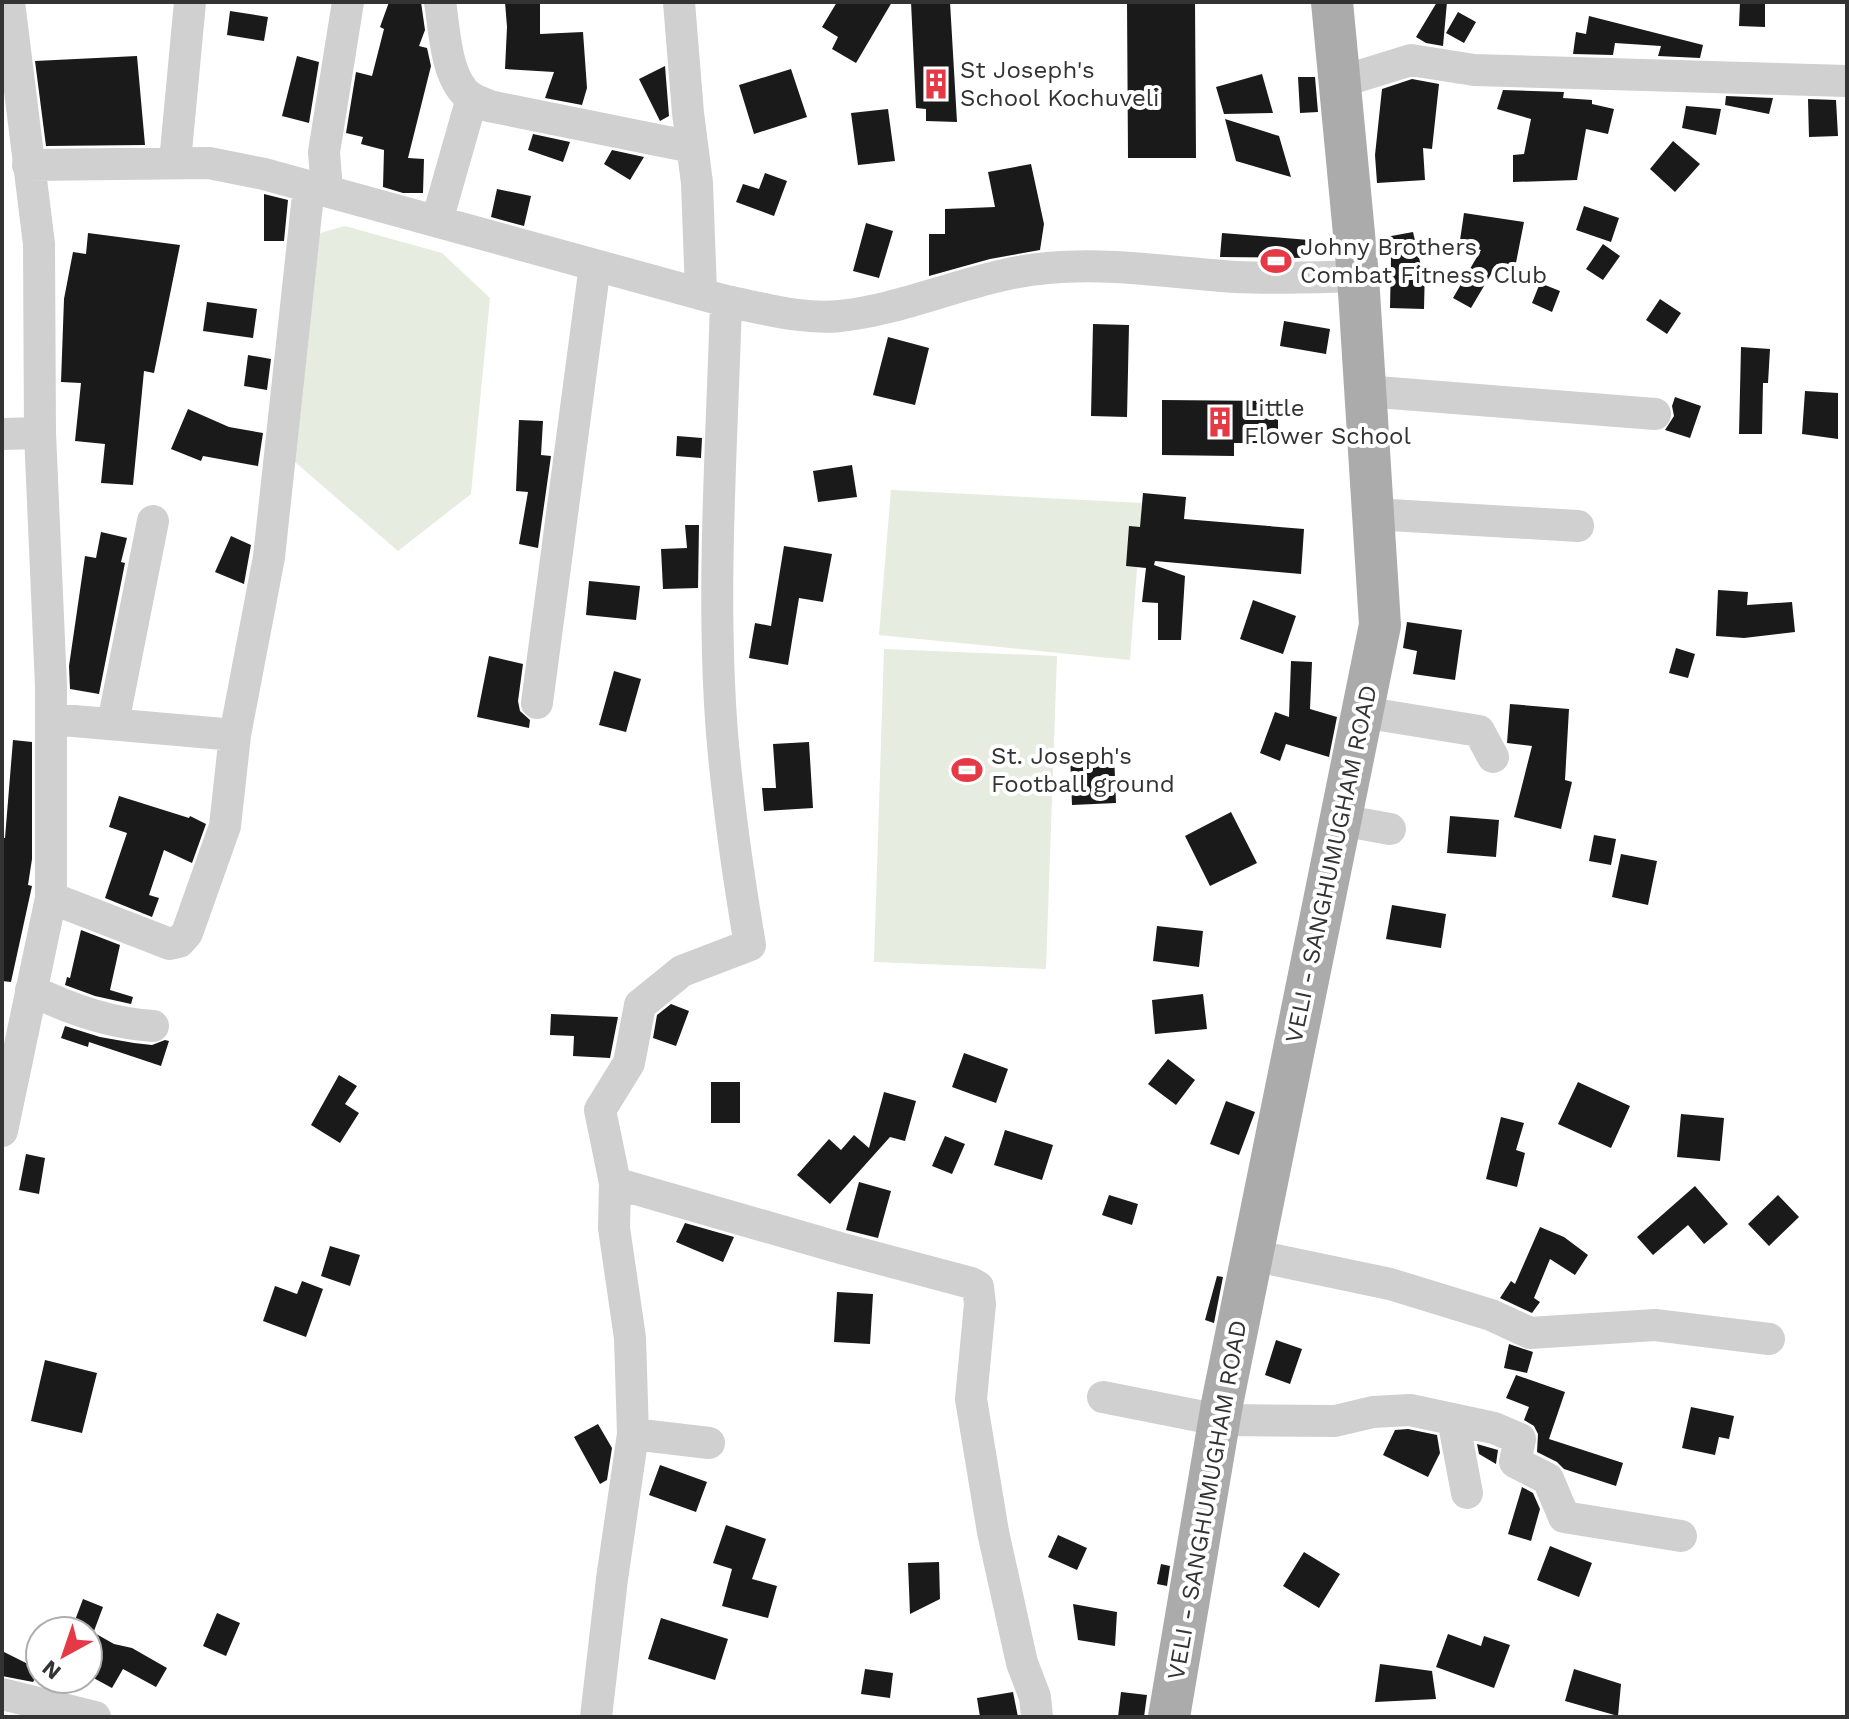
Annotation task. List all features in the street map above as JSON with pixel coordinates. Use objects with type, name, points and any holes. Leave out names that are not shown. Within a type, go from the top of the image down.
[{"type":"main road","name":"VELI - SANGHUMUGHAM ROAD","points":[[1169,1717],[1219,1420],[1380,625],[1358,276],[1332,2]]},
{"type":"street","points":[[2,1131],[51,898],[51,719],[40,433],[39,244],[9,2]]},
{"type":"street","points":[[175,162],[190,2]]},
{"type":"street","points":[[51,898],[170,944],[179,942],[187,933],[225,826],[235,735],[269,557],[318,188],[348,2]]},
{"type":"street","points":[[440,2],[453,73],[472,98],[489,106],[692,147]]},
{"type":"street","points":[[596,1717],[633,1434],[630,1338],[614,1228],[615,1183],[600,1110],[629,1063],[640,1005],[682,971],[750,945],[734,856],[721,716],[713,296],[692,147],[679,2]]},
{"type":"street","points":[[1340,82],[1411,60],[1474,70],[1847,81]]},
{"type":"street","points":[[437,221],[472,98]]},
{"type":"street","points":[[28,165],[209,163],[264,174],[595,265],[794,314],[838,317],[1005,274],[1050,267],[1154,269],[1238,277],[1358,276]]},
{"type":"street","points":[[537,703],[595,265]]},
{"type":"street","points":[[1365,391],[1655,414]]},
{"type":"street","points":[[2,434],[40,433]]},
{"type":"street","points":[[1373,514],[1578,526]]},
{"type":"street","points":[[113,723],[153,521]]},
{"type":"street","points":[[1362,712],[1479,731],[1493,757]]},
{"type":"street","points":[[51,719],[235,735]]},
{"type":"street","points":[[1340,820],[1390,829]]},
{"type":"street","points":[[31,990],[63,1006],[124,1024],[153,1026]]},
{"type":"street","points":[[615,1183],[978,1287],[980,1304],[971,1399],[993,1532],[1022,1663],[1035,1697],[1037,1717]]},
{"type":"street","points":[[1252,1255],[1390,1284],[1491,1315],[1530,1333],[1655,1325],[1769,1339]]},
{"type":"street","points":[[1103,1397],[1219,1420],[1335,1421],[1373,1412],[1410,1410],[1494,1428],[1520,1439],[1515,1462],[1548,1479],[1564,1517],[1681,1536]]},
{"type":"street","points":[[1453,1419],[1467,1493]]},
{"type":"street","points":[[633,1434],[709,1443]]},
{"type":"street","points":[[2,1694],[95,1717]]},
{"type":"shaded area","points":[[345,226],[442,253],[490,298],[471,494],[398,551],[266,437],[299,239]]},
{"type":"shaded area","points":[[891,490],[1142,503],[1130,660],[879,635]]},
{"type":"shaded area","name":"St. Joseph's Football ground","points":[[884,649],[1057,656],[1046,969],[874,962]]},
{"type":"building","points":[[389,2],[421,2],[425,30],[419,46],[427,48],[431,66],[408,158],[424,159],[423,193],[403,193],[383,187],[384,150],[361,144],[363,137],[346,133],[356,72],[372,76],[384,29],[380,27]]},
{"type":"building","points":[[505,2],[540,2],[540,34],[583,32],[587,88],[582,105],[545,98],[554,72],[505,69]]},
{"type":"building","points":[[837,2],[892,2],[856,63],[832,49],[838,37],[822,27]]},
{"type":"building","name":"St Joseph's School Kochuveli","points":[[911,2],[950,2],[957,122],[926,121],[926,109],[916,108]]},
{"type":"building","points":[[1127,2],[1195,2],[1196,158],[1128,158]]},
{"type":"building","points":[[1437,2],[1447,2],[1443,46],[1426,43],[1416,37]]},
{"type":"building","points":[[1740,2],[1765,2],[1765,27],[1739,26]]},
{"type":"building","points":[[230,11],[268,17],[264,41],[227,35]]},
{"type":"building","points":[[1458,12],[1476,22],[1464,43],[1446,33]]},
{"type":"building","points":[[1589,16],[1703,45],[1700,58],[1658,56],[1661,46],[1615,43],[1613,55],[1573,54],[1576,32],[1586,34]]},
{"type":"building","points":[[137,56],[145,145],[46,146],[35,61]]},
{"type":"building","points":[[297,56],[319,62],[309,123],[282,116]]},
{"type":"building","points":[[665,66],[669,116],[660,121],[639,79]]},
{"type":"building","points":[[791,69],[807,117],[754,134],[739,85]]},
{"type":"building","points":[[1262,74],[1273,113],[1224,114],[1216,87]]},
{"type":"building","points":[[1298,77],[1315,77],[1318,112],[1300,113]]},
{"type":"building","points":[[1412,79],[1439,84],[1432,149],[1423,148],[1425,180],[1377,183],[1375,155],[1382,89]]},
{"type":"building","points":[[1503,90],[1564,92],[1563,98],[1592,100],[1592,104],[1614,109],[1608,134],[1586,129],[1577,180],[1513,182],[1513,155],[1524,154],[1531,119],[1497,109]]},
{"type":"building","points":[[1726,96],[1773,98],[1769,114],[1725,105]]},
{"type":"building","points":[[1808,99],[1836,100],[1838,136],[1809,137]]},
{"type":"building","points":[[1686,106],[1721,109],[1716,135],[1682,128]]},
{"type":"building","points":[[888,109],[895,161],[858,165],[851,113]]},
{"type":"building","points":[[1225,119],[1279,136],[1291,177],[1236,161]]},
{"type":"building","points":[[533,134],[570,142],[563,162],[528,150]]},
{"type":"building","points":[[1673,141],[1700,164],[1675,192],[1650,169]]},
{"type":"building","points":[[612,150],[644,157],[630,180],[604,164]]},
{"type":"building","points":[[1031,164],[1044,224],[1040,250],[990,259],[929,276],[929,234],[945,234],[945,209],[995,207],[988,172]]},
{"type":"building","points":[[765,173],[787,181],[774,216],[736,202],[743,184],[759,189]]},
{"type":"building","points":[[497,189],[531,196],[524,226],[491,217]]},
{"type":"building","points":[[264,194],[288,200],[284,241],[264,241]]},
{"type":"building","points":[[1584,206],[1619,218],[1611,242],[1576,230]]},
{"type":"building","points":[[1464,213],[1524,222],[1513,278],[1497,264],[1471,308],[1453,298],[1481,250],[1459,247]]},
{"type":"building","points":[[866,223],[893,231],[879,278],[853,271]]},
{"type":"building","points":[[1413,232],[1421,266],[1425,266],[1424,309],[1390,308],[1391,259],[1386,237]]},
{"type":"building","points":[[88,233],[180,245],[154,373],[144,371],[133,485],[101,483],[105,444],[75,441],[81,383],[61,382],[64,299],[73,252],[86,254]]},
{"type":"building","points":[[1222,233],[1309,240],[1308,258],[1220,257]]},
{"type":"building","points":[[1603,244],[1620,256],[1603,280],[1586,269]]},
{"type":"building","points":[[1540,283],[1560,291],[1552,312],[1532,303]]},
{"type":"building","points":[[1660,299],[1681,313],[1667,334],[1646,320]]},
{"type":"building","points":[[207,302],[257,309],[253,338],[203,331]]},
{"type":"building","points":[[1284,321],[1330,329],[1326,354],[1280,346]]},
{"type":"building","points":[[1093,324],[1129,325],[1127,417],[1091,416]]},
{"type":"building","points":[[888,337],[929,348],[915,405],[873,395]]},
{"type":"building","points":[[1741,347],[1770,349],[1768,383],[1763,383],[1762,434],[1739,434]]},
{"type":"building","points":[[248,355],[271,359],[267,390],[244,386]]},
{"type":"building","points":[[1805,391],[1838,393],[1838,439],[1802,434]]},
{"type":"building","points":[[1675,397],[1701,406],[1690,438],[1665,430],[1674,416],[1672,406]]},
{"type":"building","name":"Little Flower School","points":[[1162,400],[1278,401],[1278,443],[1234,443],[1234,456],[1162,455]]},
{"type":"building","points":[[188,409],[229,427],[263,433],[258,466],[203,456],[201,461],[171,449]]},
{"type":"building","points":[[519,420],[543,421],[541,455],[551,456],[538,548],[519,544],[528,492],[516,491]]},
{"type":"building","points":[[677,436],[702,438],[701,458],[676,456]]},
{"type":"building","points":[[852,465],[857,497],[818,502],[813,471]]},
{"type":"building","points":[[1143,493],[1186,497],[1184,519],[1304,529],[1301,574],[1155,561],[1154,565],[1185,576],[1181,640],[1158,640],[1158,603],[1142,602],[1146,568],[1126,566],[1129,526],[1140,527]]},
{"type":"building","points":[[685,525],[699,525],[698,588],[663,589],[661,549],[687,548]]},
{"type":"building","points":[[101,532],[127,538],[121,562],[125,563],[99,694],[70,689],[69,666],[85,556],[96,558]]},
{"type":"building","points":[[231,536],[251,545],[244,584],[215,572]]},
{"type":"building","points":[[784,546],[832,554],[823,602],[799,598],[788,665],[749,658],[755,623],[771,626]]},
{"type":"building","points":[[589,581],[640,586],[636,620],[586,615]]},
{"type":"building","points":[[1718,590],[1748,592],[1747,605],[1792,602],[1795,632],[1744,638],[1716,636]]},
{"type":"building","points":[[1253,600],[1296,616],[1283,654],[1240,639]]},
{"type":"building","points":[[1407,622],[1462,630],[1455,680],[1413,674],[1417,651],[1403,648]]},
{"type":"building","points":[[1676,648],[1695,654],[1688,678],[1669,673]]},
{"type":"building","points":[[489,656],[523,664],[518,701],[520,711],[530,720],[529,728],[477,717]]},
{"type":"building","points":[[1291,661],[1312,662],[1310,709],[1337,717],[1329,757],[1286,744],[1280,761],[1260,753],[1275,712],[1289,717]]},
{"type":"building","points":[[614,671],[641,679],[626,732],[599,725]]},
{"type":"building","points":[[1510,704],[1569,709],[1565,780],[1572,782],[1561,829],[1514,817],[1532,746],[1507,743]]},
{"type":"building","points":[[13,740],[32,742],[32,859],[28,885],[32,886],[11,982],[2,981],[2,838],[5,838]]},
{"type":"building","points":[[809,742],[813,808],[764,811],[762,788],[776,788],[773,744]]},
{"type":"building","points":[[1114,753],[1116,803],[1072,805],[1070,755]]},
{"type":"building","points":[[119,796],[190,816],[206,824],[192,863],[164,850],[149,895],[159,898],[152,917],[105,898],[127,833],[109,827]]},
{"type":"building","points":[[1231,812],[1257,863],[1210,886],[1185,836]]},
{"type":"building","points":[[1450,816],[1499,820],[1496,857],[1447,853]]},
{"type":"building","points":[[1594,835],[1616,839],[1611,865],[1589,861]]},
{"type":"building","points":[[1621,854],[1657,861],[1648,905],[1612,897]]},
{"type":"building","points":[[1392,905],[1446,914],[1441,948],[1386,939]]},
{"type":"building","points":[[1157,926],[1203,931],[1199,967],[1153,961]]},
{"type":"building","points":[[81,930],[120,945],[110,990],[133,997],[131,1004],[65,985],[67,977],[70,978]]},
{"type":"building","points":[[1203,994],[1207,1029],[1155,1034],[1152,1000]]},
{"type":"building","points":[[671,1004],[689,1011],[676,1046],[653,1038],[657,1015]]},
{"type":"building","points":[[551,1014],[618,1017],[610,1058],[573,1056],[574,1036],[550,1035]]},
{"type":"building","points":[[65,1026],[134,1043],[152,1045],[169,1041],[161,1066],[89,1042],[88,1047],[61,1038]]},
{"type":"building","points":[[964,1053],[1008,1069],[996,1103],[952,1087]]},
{"type":"building","points":[[1168,1059],[1195,1080],[1176,1105],[1148,1084]]},
{"type":"building","points":[[339,1075],[357,1086],[345,1104],[359,1113],[340,1143],[311,1125]]},
{"type":"building","points":[[711,1082],[740,1082],[740,1123],[711,1123]]},
{"type":"building","points":[[1578,1082],[1630,1106],[1611,1148],[1558,1124]]},
{"type":"building","points":[[884,1092],[916,1101],[905,1141],[890,1137],[830,1204],[797,1175],[829,1139],[841,1150],[854,1135],[869,1148]]},
{"type":"building","points":[[1226,1101],[1255,1112],[1239,1155],[1210,1144]]},
{"type":"building","points":[[1681,1114],[1724,1118],[1720,1161],[1677,1157]]},
{"type":"building","points":[[1501,1117],[1524,1123],[1516,1150],[1525,1153],[1517,1187],[1486,1179]]},
{"type":"building","points":[[1005,1130],[1053,1145],[1042,1180],[994,1165]]},
{"type":"building","points":[[945,1136],[965,1144],[952,1174],[932,1166]]},
{"type":"building","points":[[26,1154],[45,1158],[39,1194],[19,1190]]},
{"type":"building","points":[[859,1182],[891,1191],[878,1238],[846,1230]]},
{"type":"building","points":[[1695,1186],[1728,1224],[1704,1244],[1688,1225],[1653,1255],[1637,1237]]},
{"type":"building","points":[[1109,1195],[1138,1204],[1132,1225],[1102,1215]]},
{"type":"building","points":[[1778,1195],[1799,1217],[1769,1246],[1748,1224]]},
{"type":"building","points":[[685,1223],[734,1237],[723,1262],[676,1242]]},
{"type":"building","points":[[1540,1227],[1564,1237],[1588,1255],[1575,1275],[1550,1259],[1534,1298],[1540,1302],[1532,1313],[1500,1298],[1511,1281],[1515,1284]]},
{"type":"building","points":[[330,1246],[360,1255],[350,1286],[321,1276]]},
{"type":"building","points":[[1217,1276],[1223,1277],[1214,1323],[1205,1320]]},
{"type":"building","points":[[302,1281],[323,1289],[306,1337],[263,1321],[275,1286],[297,1294]]},
{"type":"building","points":[[837,1292],[873,1294],[870,1344],[834,1342]]},
{"type":"building","points":[[1276,1340],[1302,1349],[1290,1384],[1265,1375]]},
{"type":"building","points":[[1509,1344],[1533,1352],[1527,1373],[1504,1368]]},
{"type":"building","points":[[45,1360],[97,1373],[82,1433],[31,1421]]},
{"type":"building","points":[[1516,1375],[1565,1392],[1549,1439],[1623,1463],[1616,1486],[1564,1469],[1537,1452],[1538,1434],[1534,1426],[1524,1420],[1529,1407],[1506,1398]]},
{"type":"building","points":[[1691,1407],[1734,1416],[1729,1439],[1719,1437],[1715,1455],[1682,1448]]},
{"type":"building","points":[[598,1424],[612,1448],[607,1480],[600,1484],[574,1437]]},
{"type":"building","points":[[1408,1429],[1437,1435],[1440,1453],[1428,1477],[1383,1455],[1395,1430]]},
{"type":"building","points":[[1477,1444],[1498,1450],[1496,1464],[1479,1454]]},
{"type":"building","points":[[660,1465],[707,1482],[696,1512],[649,1495]]},
{"type":"building","points":[[1522,1487],[1533,1493],[1540,1509],[1531,1541],[1508,1534]]},
{"type":"building","points":[[726,1525],[766,1539],[752,1579],[777,1586],[768,1618],[722,1606],[732,1569],[713,1563]]},
{"type":"building","points":[[1058,1535],[1087,1548],[1077,1570],[1048,1557]]},
{"type":"building","points":[[1550,1546],[1592,1563],[1579,1597],[1537,1580]]},
{"type":"building","points":[[1304,1552],[1340,1574],[1319,1608],[1283,1586]]},
{"type":"building","points":[[939,1562],[940,1599],[910,1614],[908,1563]]},
{"type":"building","points":[[1161,1564],[1170,1566],[1167,1586],[1157,1584]]},
{"type":"building","points":[[83,1599],[103,1607],[100,1615],[77,1615]]},
{"type":"building","points":[[1073,1604],[1117,1612],[1115,1646],[1078,1640]]},
{"type":"building","points":[[217,1613],[240,1623],[226,1656],[203,1646]]},
{"type":"building","points":[[661,1618],[728,1639],[715,1680],[648,1659]]},
{"type":"building","points":[[1448,1634],[1481,1646],[1484,1636],[1510,1645],[1494,1688],[1436,1667]]},
{"type":"building","points":[[104,1638],[132,1648],[167,1668],[156,1687],[123,1669],[112,1688],[104,1684]]},
{"type":"building","points":[[2,1651],[24,1662],[24,1680],[2,1676]]},
{"type":"building","points":[[1380,1664],[1432,1671],[1436,1699],[1375,1702]]},
{"type":"building","points":[[865,1669],[893,1673],[890,1698],[861,1694]]},
{"type":"building","points":[[1574,1669],[1621,1684],[1618,1716],[1565,1701]]},
{"type":"building","points":[[1013,1692],[1018,1717],[980,1717],[977,1698]]},
{"type":"building","points":[[1121,1692],[1147,1695],[1144,1717],[1118,1717]]},
{"type":"place","name":"St Joseph's School Kochuveli","points":[[936,84]]},
{"type":"place","name":"Johny Brothers Combat Fitness Club","points":[[1276,261]]},
{"type":"place","name":"Little Flower School","points":[[1220,422]]},
{"type":"place","name":"St. Joseph's Football ground","points":[[967,770]]}]
